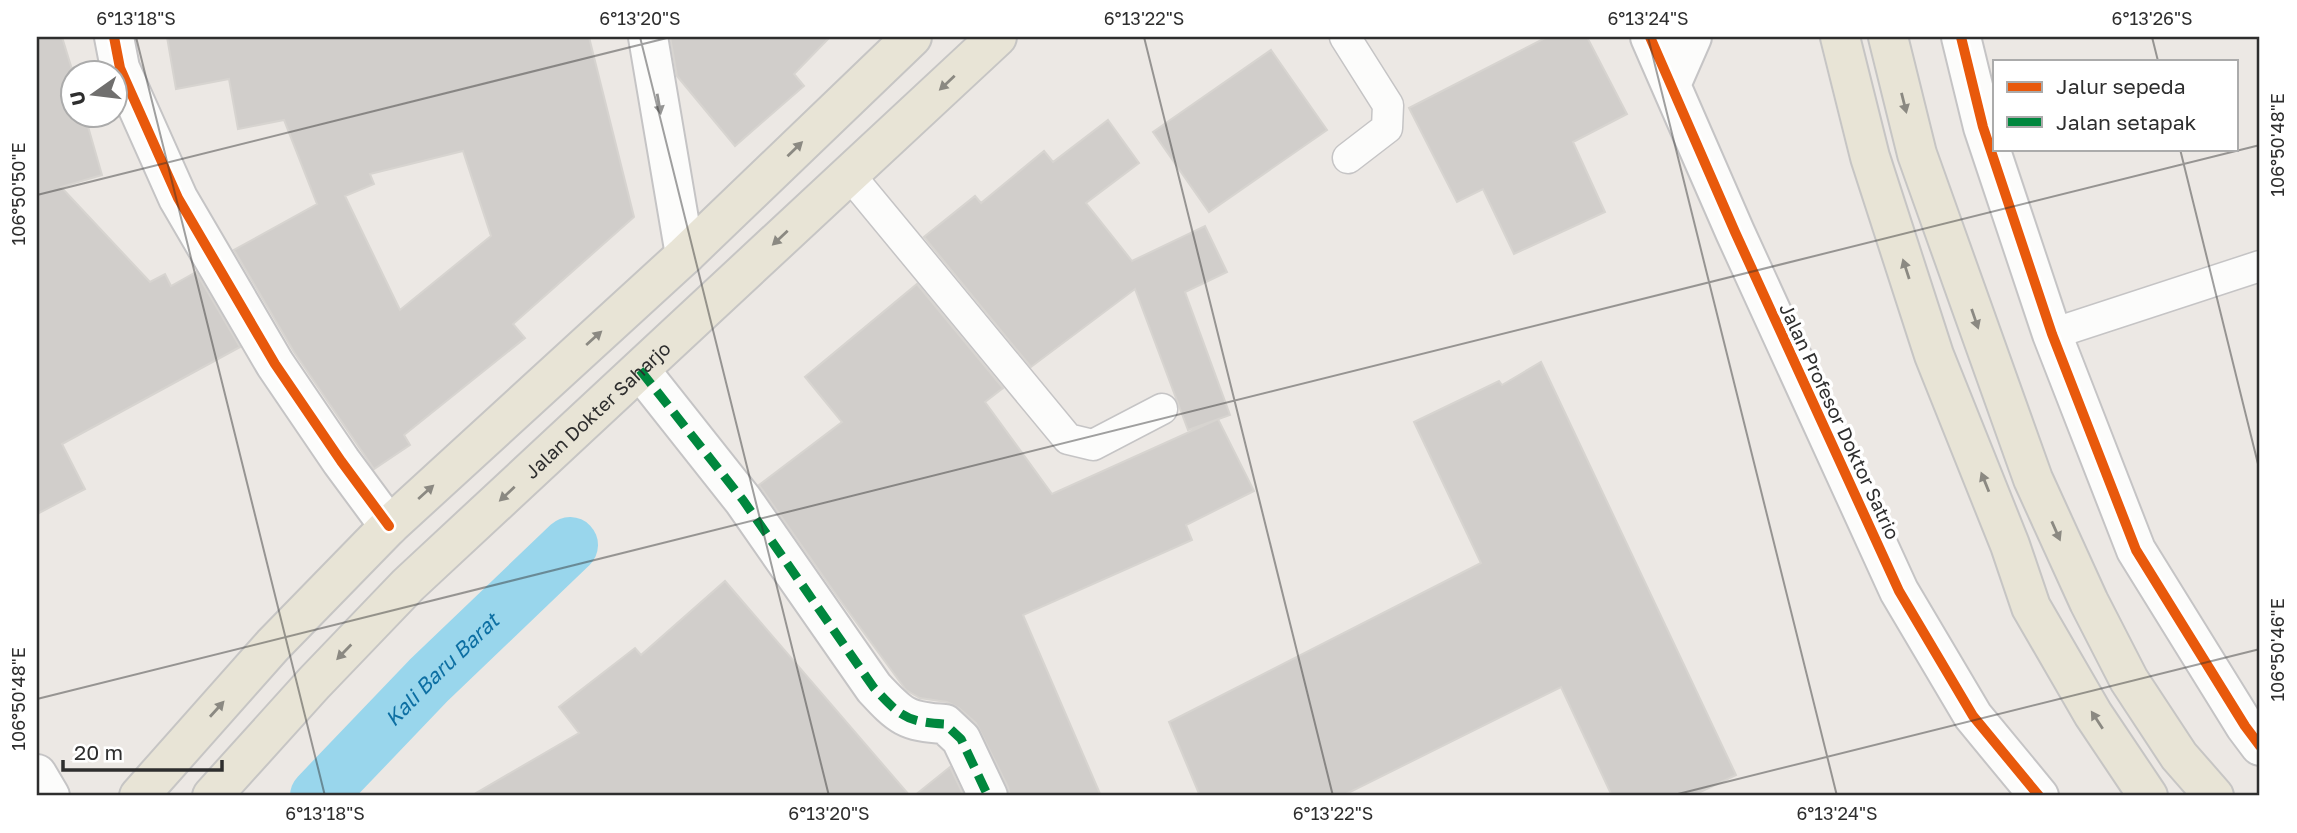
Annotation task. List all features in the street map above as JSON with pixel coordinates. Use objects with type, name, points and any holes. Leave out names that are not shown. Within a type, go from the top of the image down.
[{"type":"main road","points":[[139,796],[274,645],[389,526],[685,255],[912,37]]},
{"type":"main road","name":"Jalan Dokter Saharjo","points":[[212,796],[314,683],[408,585],[997,37]]},
{"type":"main road","points":[[1840,37],[1870,157],[1934,355],[2010,545],[2031,607],[2093,715],[2141,787]]},
{"type":"main road","points":[[1888,37],[1917,154],[2033,479],[2089,602],[2129,680],[2179,756],[2214,796]]},
{"type":"street","points":[[114,37],[120,68],[178,198],[275,363],[389,526]]},
{"type":"street","points":[[648,37],[685,255]]},
{"type":"street","name":"Jalan Profesor Doktor Satrio","points":[[1650,37],[1735,232],[1899,591],[1973,716],[2039,796]]},
{"type":"street","points":[[1671,85],[1692,37]]},
{"type":"street","points":[[1962,37],[1983,127],[2052,334],[2136,550],[2260,746]]},
{"type":"street","points":[[640,370],[743,500],[874,688],[896,712],[919,722],[945,724],[961,739],[988,796]]},
{"type":"street","points":[[37,774],[50,796]]},
{"type":"lane","points":[[1345,37],[1388,105],[1387,128],[1348,158]]},
{"type":"lane","points":[[848,173],[1068,439],[1093,444],[1163,409]]},
{"type":"lane","points":[[2052,334],[2260,266]]},
{"type":"building","points":[[37,37],[62,37],[69,60],[60,60],[60,130],[89,130],[102,175],[61,187],[150,282],[165,274],[171,286],[196,272],[240,347],[62,444],[85,489],[37,514]]},
{"type":"building","points":[[167,37],[589,37],[634,217],[513,324],[525,338],[404,435],[410,445],[374,469],[294,352],[234,250],[317,204],[284,120],[238,129],[229,79],[176,89]],"holes":[[[463,151],[491,236],[400,310],[345,196],[374,184],[370,174]]]},
{"type":"building","points":[[670,37],[830,37],[794,74],[804,86],[735,146],[677,76]]},
{"type":"building","points":[[1547,37],[1587,37],[1627,114],[1573,142],[1605,212],[1514,254],[1483,189],[1457,202],[1409,108]]},
{"type":"building","points":[[1271,50],[1327,130],[1209,212],[1153,132]]},
{"type":"building","points":[[1108,120],[1139,163],[1086,203],[1132,261],[1205,226],[1227,272],[1185,292],[1230,415],[1188,430],[1135,289],[1031,367],[924,237],[975,196],[981,203],[1044,151],[1053,162]]},
{"type":"building","points":[[917,284],[1003,388],[985,402],[1052,494],[1218,419],[1254,491],[1186,525],[1192,540],[1023,615],[1101,796],[1010,796],[976,723],[959,708],[947,702],[920,698],[906,690],[759,485],[842,422],[805,377]]},
{"type":"building","points":[[1541,362],[1736,775],[1692,796],[1612,796],[1561,687],[1342,796],[1200,796],[1169,722],[1481,563],[1414,422],[1499,381],[1502,385]]},
{"type":"building","points":[[725,581],[910,796],[471,796],[579,733],[559,707],[635,648],[641,655]]},
{"type":"building","points":[[950,767],[964,796],[914,796]]},
{"type":"waterway","name":"Kali Baru Barat","points":[[318,796],[429,680],[570,545]]},
{"type":"marked path","points":[[640,370],[743,500],[874,688],[905,716],[945,724],[961,739],[988,796]]},
{"type":"cycle path","points":[[114,37],[120,68],[178,198],[275,364],[389,526]]},
{"type":"cycle path","points":[[1650,37],[1735,232],[1899,591],[1973,716],[2039,796]]},
{"type":"cycle path","points":[[1961,37],[1983,127],[2052,334],[2136,550],[2260,746]]}]
